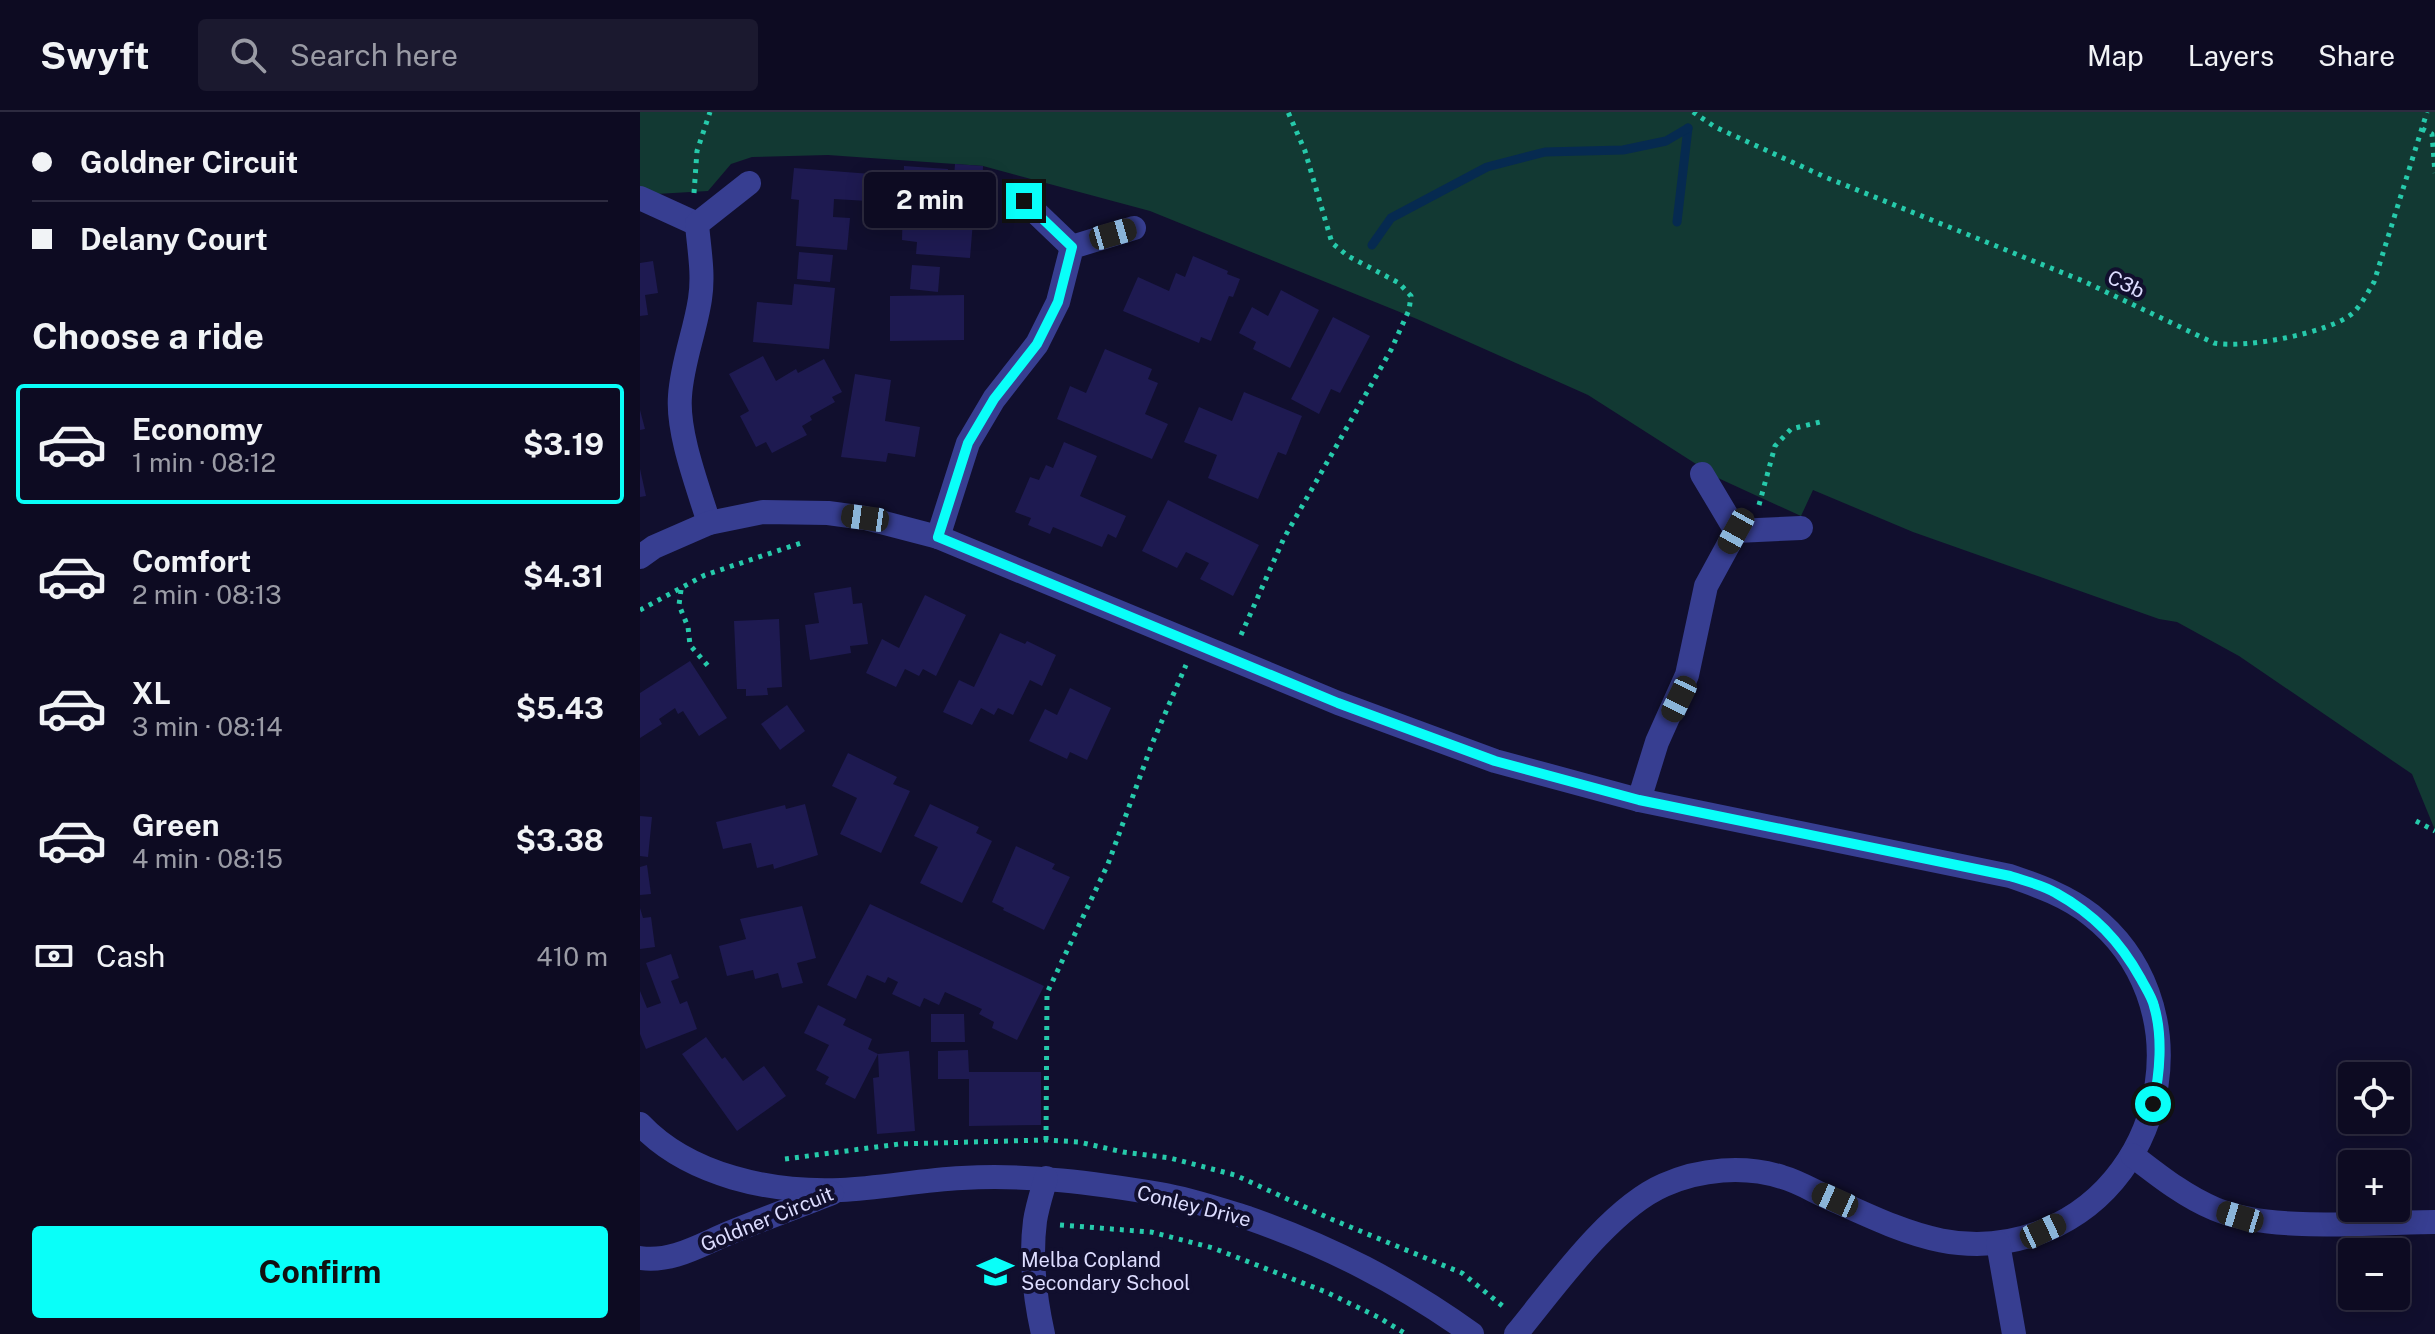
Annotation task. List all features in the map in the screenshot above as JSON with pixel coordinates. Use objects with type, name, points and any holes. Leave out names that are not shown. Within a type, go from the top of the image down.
[{"type":"street","points":[[697,224],[749,183]]},
{"type":"street","points":[[640,198],[697,224]]},
{"type":"street","points":[[1024,201],[1072,247]]},
{"type":"street","points":[[697,224],[701,263],[700,298],[679,400],[686,446],[709,523]]},
{"type":"street","points":[[1072,247],[1134,228]]},
{"type":"street","points":[[938,537],[968,443],[994,399],[1037,344],[1058,302],[1072,247]]},
{"type":"street","points":[[1702,474],[1736,531]]},
{"type":"street","points":[[640,557],[654,547],[709,523],[763,512],[828,513],[865,518],[938,537],[1338,703],[1495,761],[1639,800],[2010,876],[2054,891],[2092,915],[2130,959],[2154,1006],[2159,1049],[2157,1086],[2148,1122],[2132,1155],[2102,1192],[2065,1221],[2043,1231],[1998,1243],[1956,1244],[1914,1235],[1782,1176],[1734,1169],[1709,1171],[1663,1185],[1622,1211],[1516,1334]]},
{"type":"street","points":[[1736,531],[1801,528]]},
{"type":"street","points":[[1639,800],[1657,742],[1687,675],[1706,586],[1736,531]]},
{"type":"street","name":"Goldner Circuit","points":[[643,1133],[697,1165],[740,1180],[787,1188],[841,1190]]},
{"type":"street","points":[[2132,1155],[2192,1198],[2240,1217],[2291,1223],[2435,1222]]},
{"type":"street","name":"Conley Drive","points":[[841,1190],[963,1178],[1046,1178],[1162,1194],[1214,1207],[1301,1237],[1385,1276],[1472,1334]]},
{"type":"street","points":[[1043,1334],[1035,1299],[1035,1221],[1046,1178]]},
{"type":"street","name":"Goldner Circuit","points":[[640,1258],[652,1260],[704,1245],[841,1190]]},
{"type":"street","points":[[1998,1243],[2014,1334]]},
{"type":"path","points":[[697,224],[694,179],[697,151],[710,112]]},
{"type":"path","points":[[1234,659],[1237,644],[1284,538],[1391,350],[1409,310],[1411,296],[1399,283],[1348,256],[1332,243],[1305,151],[1288,112]]},
{"type":"path","name":"C3b","points":[[1693,112],[1715,127],[1825,177],[2083,281],[2214,343],[2234,346],[2271,341],[2317,329],[2337,323],[2354,311],[2374,282],[2427,112]]},
{"type":"path","points":[[2422,129],[2432,134],[2435,173]]},
{"type":"path","points":[[1736,531],[1758,507],[1775,446],[1791,429],[1820,422]]},
{"type":"path","points":[[640,610],[705,575],[814,539]]},
{"type":"path","points":[[681,589],[679,605],[688,627],[690,645],[708,666]]},
{"type":"path","points":[[1046,1140],[1047,993],[1108,864],[1152,744],[1189,658]]},
{"type":"path","points":[[2416,821],[2435,831]]},
{"type":"path","points":[[1035,1221],[1151,1232],[1213,1248],[1326,1292],[1406,1334]]},
{"type":"green space","points":[[640,112],[2435,112],[2435,830],[2412,774],[2239,656],[2177,622],[2159,619],[1913,532],[1813,490],[1801,516],[1718,478],[1588,395],[1417,319],[1150,211],[983,166],[828,155],[752,157],[731,164],[708,191],[656,194],[640,190]]},
{"type":"building","points":[[955,164],[983,166],[982,209],[974,209],[970,258],[916,254],[917,242],[902,240],[904,166],[948,169],[946,201],[943,200],[941,205],[939,219],[948,220],[951,176],[954,176]]},
{"type":"building","points":[[794,168],[871,174],[868,201],[834,199],[833,217],[850,218],[847,250],[796,246],[799,200],[791,199]]},
{"type":"building","points":[[799,252],[833,255],[830,282],[797,279]]},
{"type":"building","points":[[1193,256],[1240,279],[1233,297],[1229,296],[1211,341],[1201,337],[1199,343],[1123,311],[1138,277],[1169,291],[1176,273],[1185,277]]},
{"type":"building","points":[[653,261],[658,293],[645,295],[648,315],[640,316],[640,263]]},
{"type":"building","points":[[912,265],[940,267],[938,292],[910,289]]},
{"type":"building","points":[[794,284],[835,288],[829,349],[753,342],[757,302],[792,305]]},
{"type":"building","points":[[1281,290],[1319,310],[1290,368],[1253,349],[1256,342],[1239,333],[1252,307],[1268,316]]},
{"type":"building","points":[[964,295],[964,340],[890,341],[890,296]]},
{"type":"building","points":[[1333,317],[1370,336],[1340,393],[1331,389],[1319,414],[1291,399]]},
{"type":"building","points":[[1105,349],[1152,369],[1148,379],[1158,383],[1145,414],[1168,424],[1152,459],[1057,419],[1070,386],[1086,393]]},
{"type":"building","points":[[763,356],[776,381],[796,369],[798,373],[824,359],[842,392],[832,397],[835,402],[810,416],[812,420],[802,426],[807,435],[772,453],[766,442],[756,447],[740,416],[749,411],[729,374]]},
{"type":"building","points":[[855,374],[891,380],[885,421],[920,427],[915,457],[888,453],[886,462],[841,457]]},
{"type":"building","points":[[1244,392],[1302,416],[1286,455],[1278,452],[1258,499],[1208,478],[1217,455],[1184,442],[1199,407],[1232,421]]},
{"type":"building","points":[[640,410],[645,429],[640,430]]},
{"type":"building","points":[[1064,442],[1097,456],[1080,496],[1126,516],[1116,538],[1108,534],[1102,547],[1053,527],[1050,534],[1028,525],[1031,518],[1015,512],[1030,477],[1039,480],[1046,465],[1053,468]]},
{"type":"building","points":[[640,469],[646,496],[640,497]]},
{"type":"building","points":[[1168,500],[1259,545],[1233,596],[1200,579],[1209,563],[1186,552],[1177,568],[1142,551]]},
{"type":"building","points":[[851,587],[853,604],[862,603],[868,644],[850,646],[851,653],[810,660],[805,625],[819,623],[814,593]]},
{"type":"building","points":[[925,595],[966,615],[936,676],[923,669],[919,676],[905,669],[896,687],[866,673],[882,639],[899,648]]},
{"type":"building","points":[[779,619],[782,687],[767,688],[768,695],[746,696],[746,689],[737,689],[734,621]]},
{"type":"building","points":[[1000,633],[1025,644],[1027,641],[1056,655],[1042,686],[1030,680],[1013,715],[998,708],[994,715],[981,708],[972,725],[943,712],[959,680],[974,687]]},
{"type":"building","points":[[690,661],[727,718],[699,736],[683,711],[678,714],[675,708],[659,719],[662,724],[640,738],[640,693]]},
{"type":"building","points":[[1070,688],[1111,708],[1087,760],[1070,752],[1067,759],[1029,741],[1045,709],[1057,715]]},
{"type":"building","points":[[787,705],[805,731],[780,750],[761,724]]},
{"type":"building","points":[[848,753],[897,777],[893,784],[910,791],[881,853],[840,834],[857,798],[832,786]]},
{"type":"building","points":[[805,804],[818,855],[774,869],[773,864],[757,868],[751,843],[723,849],[716,822],[785,805],[786,809]]},
{"type":"building","points":[[930,804],[979,827],[976,833],[992,841],[962,903],[920,883],[938,847],[914,836]]},
{"type":"building","points":[[640,816],[652,817],[648,857],[640,856]]},
{"type":"building","points":[[1016,846],[1055,864],[1052,869],[1070,877],[1044,930],[992,902]]},
{"type":"building","points":[[647,865],[651,894],[640,895],[640,867]]},
{"type":"building","points":[[870,904],[1044,986],[1017,1040],[992,1028],[994,1022],[979,1014],[982,1009],[945,992],[939,1005],[924,998],[920,1007],[892,994],[898,982],[888,977],[885,983],[867,975],[856,999],[827,985]]},
{"type":"building","points":[[802,906],[816,958],[797,963],[803,983],[782,988],[778,973],[755,979],[753,970],[727,976],[719,946],[746,939],[740,919]]},
{"type":"building","points":[[640,908],[643,918],[651,917],[655,947],[640,949]]},
{"type":"building","points":[[671,954],[679,978],[671,981],[680,1004],[687,1001],[697,1029],[646,1049],[640,1034],[640,991],[647,1008],[661,1003],[646,963]]},
{"type":"building","points":[[818,1005],[846,1019],[843,1025],[872,1039],[868,1049],[878,1054],[855,1099],[825,1084],[829,1077],[816,1070],[829,1045],[804,1033]]},
{"type":"building","points":[[931,1014],[964,1014],[965,1042],[931,1042]]},
{"type":"building","points":[[706,1037],[743,1081],[764,1066],[786,1096],[737,1131],[682,1054]]},
{"type":"building","points":[[968,1050],[969,1072],[1041,1072],[1041,1125],[969,1126],[969,1079],[938,1079],[938,1051]]},
{"type":"building","points":[[909,1051],[915,1131],[877,1134],[873,1078],[879,1077],[878,1054]]},
{"type":"waterway","points":[[1677,222],[1688,128]]},
{"type":"waterway","points":[[1372,245],[1391,218],[1487,167],[1545,152],[1623,150],[1666,141],[1688,128]]},
{"type":"place","name":"Melba Copland Secondary School","points":[[995,1271]]},
{"type":"route","points":[[1024,201],[1072,247],[1058,302],[1037,344],[994,399],[968,443],[938,537],[1338,703],[1495,761],[1639,800],[2010,876],[2054,891],[2092,915],[2113,936],[2130,959],[2154,1006],[2159,1049],[2153,1104]]}]
